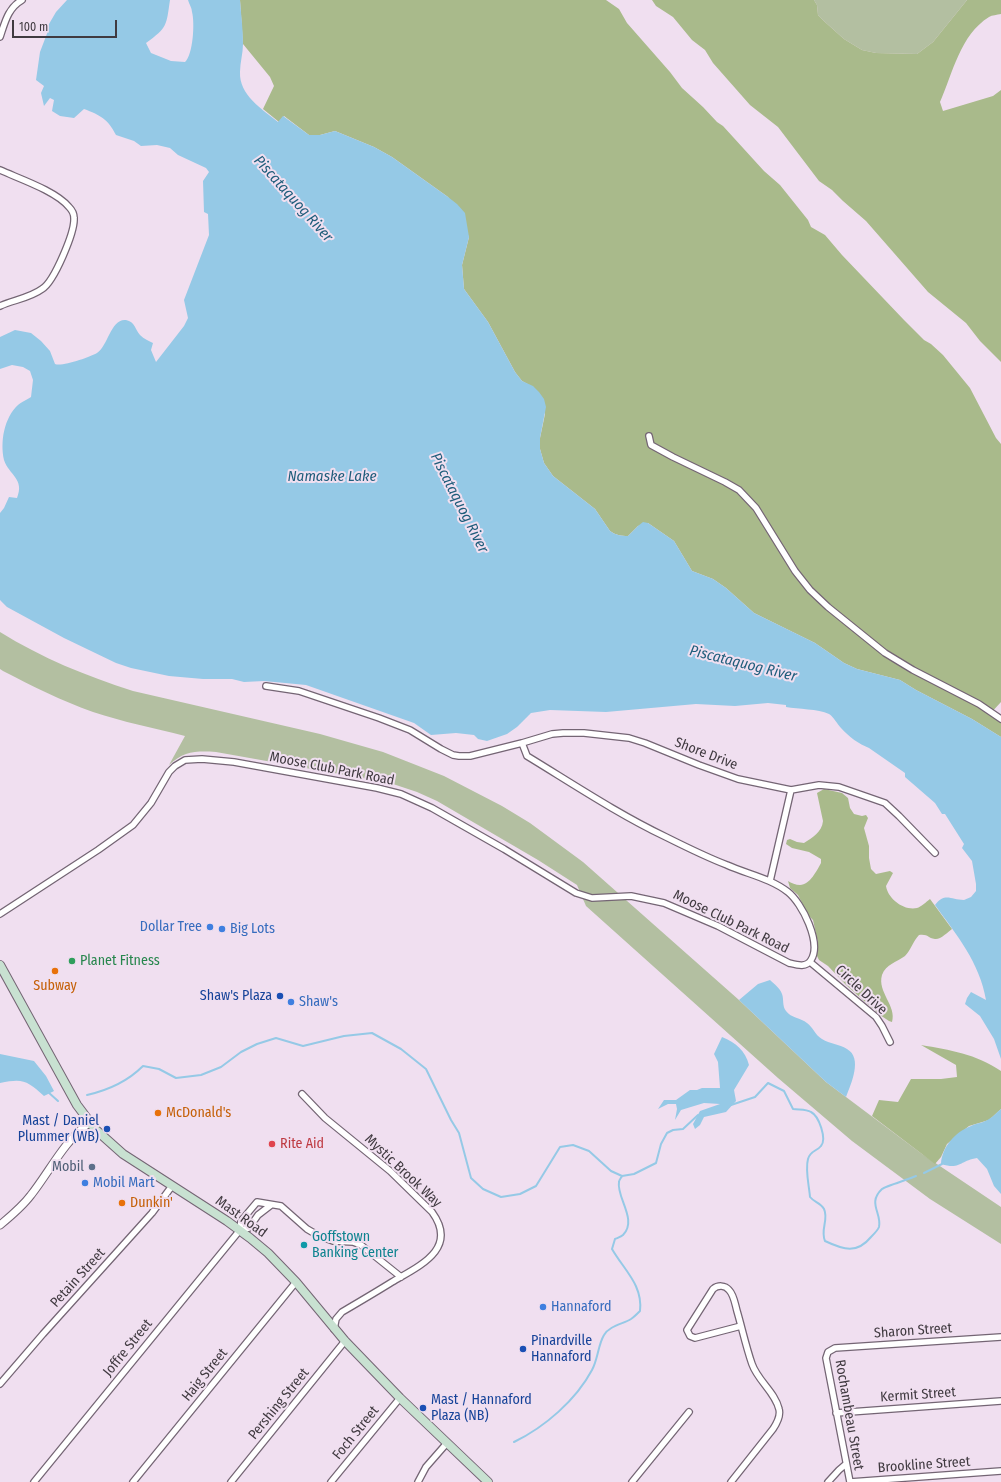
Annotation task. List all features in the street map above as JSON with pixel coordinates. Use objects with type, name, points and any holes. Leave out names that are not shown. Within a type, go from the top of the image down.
[{"type":"main road","name":"Mast Road","points":[[0,965],[69,1091],[89,1123],[112,1146],[123,1154],[240,1230],[268,1253],[296,1282],[345,1341],[400,1398],[488,1482]]},
{"type":"street","points":[[0,37],[9,11],[13,6],[22,0]]},
{"type":"street","points":[[0,170],[59,198],[72,210],[74,219],[73,229],[67,246],[54,274],[45,287],[36,293],[0,306]]},
{"type":"street","points":[[649,436],[651,445],[739,490],[756,508],[795,571],[810,590],[860,633],[899,662],[979,704],[1001,719]]},
{"type":"street","points":[[266,686],[299,691],[404,727],[453,755],[470,756],[522,743],[527,756],[636,822],[726,865],[770,882],[792,896],[809,924],[814,946],[810,962]]},
{"type":"street","name":"Shore Drive","points":[[522,743],[541,737],[563,733],[584,733],[629,738],[724,775],[749,782],[791,790]]},
{"type":"street","name":"Moose Club Park Road","points":[[0,914],[104,846],[132,825],[151,803],[169,772],[175,766],[185,760],[202,759],[234,762],[377,788],[401,794],[438,812],[504,849],[576,893],[592,898],[631,896],[664,903],[718,926],[789,963],[802,966],[810,962]]},
{"type":"street","points":[[770,882],[791,790],[807,786],[832,785],[878,800],[891,808],[935,853]]},
{"type":"street","name":"Circle Drive","points":[[810,962],[876,1018],[890,1042]]},
{"type":"street","name":"Mystic Brook Way","points":[[302,1094],[325,1118],[390,1171],[436,1217],[441,1236],[437,1249],[425,1263],[342,1312],[336,1319],[334,1329]]},
{"type":"street","points":[[0,1225],[14,1214],[25,1202],[76,1134],[89,1123]]},
{"type":"street","name":"Petain Street","points":[[0,1384],[152,1213],[172,1186]]},
{"type":"street","points":[[271,1205],[258,1215],[249,1228],[240,1230],[241,1221],[257,1202],[281,1206],[307,1229],[319,1236],[333,1241],[361,1244],[401,1277]]},
{"type":"street","name":"Joffre Street","points":[[34,1482],[240,1230]]},
{"type":"street","name":"Haig Street","points":[[133,1482],[296,1282]]},
{"type":"street","points":[[731,1482],[773,1429],[778,1420],[779,1413],[774,1398],[754,1369],[741,1326],[730,1292],[726,1287],[719,1286],[710,1292],[687,1332],[693,1338],[698,1338],[741,1326]]},
{"type":"street","name":"Sharon Street","points":[[828,1352],[835,1348],[1001,1337]]},
{"type":"street","name":"Pershing Street","points":[[231,1482],[345,1341]]},
{"type":"street","name":"Rochambeau Street","points":[[828,1352],[826,1358],[850,1482]]},
{"type":"street","name":"Foch Street","points":[[332,1482],[400,1398]]},
{"type":"street","name":"Kermit Street","points":[[836,1414],[1001,1401]]},
{"type":"street","points":[[632,1482],[689,1412]]},
{"type":"street","points":[[418,1482],[426,1467],[447,1443]]},
{"type":"street","points":[[828,1482],[846,1464]]},
{"type":"street","name":"Brookline Street","points":[[850,1482],[1001,1471]]},
{"type":"green space","points":[[240,0],[606,0],[619,9],[627,23],[682,88],[723,126],[764,171],[780,185],[808,220],[811,227],[825,235],[904,320],[924,340],[943,355],[970,388],[996,438],[1001,444],[1001,702],[989,715],[1001,722],[1001,737],[972,719],[900,680],[857,669],[844,663],[815,643],[754,613],[726,588],[713,579],[692,571],[674,541],[648,523],[638,526],[628,536],[618,535],[610,531],[595,509],[553,476],[544,463],[540,449],[540,438],[545,414],[533,387],[522,381],[515,372],[488,322],[464,289],[462,265],[469,237],[448,197],[392,157],[374,147],[335,131],[320,135],[309,135],[284,116],[279,122],[263,109],[274,86],[270,77],[243,44]]},
{"type":"green space","points":[[652,0],[814,0],[817,5],[818,15],[844,39],[862,50],[876,53],[917,54],[933,42],[967,0],[1001,0],[1001,14],[990,16],[979,25],[964,44],[958,55],[940,102],[943,111],[993,96],[1001,90],[1001,362],[980,341],[966,323],[928,292],[866,221],[832,190],[819,181],[778,127],[750,105],[713,63],[705,50],[692,40],[673,17],[656,6]]},
{"type":"green space","points":[[814,0],[967,0],[933,42],[917,54],[876,53],[862,50],[844,39],[818,15],[817,5]]},
{"type":"green space","points":[[0,632],[65,666],[133,691],[320,734],[383,752],[444,776],[502,806],[530,823],[583,862],[739,1000],[826,1082],[922,1154],[1001,1207],[1001,1244],[930,1199],[852,1141],[778,1078],[586,906],[577,885],[538,860],[437,801],[417,792],[390,783],[216,752],[185,754],[169,765],[185,736],[127,722],[81,708],[36,688],[3,671],[0,669]]},
{"type":"green space","points":[[824,789],[842,793],[848,798],[850,808],[854,814],[862,816],[866,815],[868,818],[864,828],[869,846],[871,869],[876,874],[890,871],[893,873],[886,886],[887,891],[893,899],[897,903],[907,908],[917,908],[922,906],[930,899],[952,929],[937,939],[925,935],[919,935],[905,956],[886,968],[884,971],[881,981],[884,993],[892,1010],[892,1022],[880,1015],[846,985],[828,966],[819,960],[816,954],[818,943],[813,920],[808,915],[798,895],[790,888],[788,881],[798,885],[807,883],[813,877],[821,863],[821,859],[809,852],[792,848],[786,844],[787,840],[790,839],[804,843],[819,831],[823,821],[817,793]]},
{"type":"green space","points":[[921,1045],[952,1051],[982,1060],[1001,1071],[1001,1109],[989,1120],[969,1126],[947,1144],[941,1157],[935,1164],[872,1116],[879,1100],[898,1102],[911,1079],[941,1079],[957,1077],[956,1065]]},
{"type":"water","name":"Namaske Lake","points":[[67,0],[170,0],[165,25],[146,43],[151,53],[171,61],[185,62],[192,46],[193,31],[192,10],[188,0],[240,0],[243,44],[240,69],[241,80],[243,88],[247,94],[259,107],[278,122],[283,116],[309,135],[320,135],[335,131],[374,147],[392,157],[448,197],[465,213],[469,237],[462,265],[464,289],[488,322],[515,372],[522,381],[533,386],[544,399],[546,407],[540,438],[540,449],[544,463],[553,476],[595,509],[610,531],[618,535],[628,536],[643,522],[648,523],[674,541],[692,571],[713,579],[726,588],[754,613],[815,643],[844,663],[857,669],[900,680],[972,719],[1001,737],[1001,1059],[994,1039],[980,1016],[965,1004],[971,992],[986,1000],[983,986],[973,961],[935,905],[945,898],[964,900],[971,897],[976,891],[972,861],[962,848],[964,844],[945,814],[942,814],[935,803],[905,777],[905,773],[851,737],[829,714],[814,710],[786,707],[786,705],[768,703],[735,706],[696,704],[606,712],[550,710],[531,713],[517,727],[507,734],[487,741],[478,739],[474,735],[456,733],[431,735],[414,723],[306,685],[264,681],[244,682],[232,679],[203,679],[169,676],[131,668],[116,663],[64,638],[7,607],[0,600],[0,513],[9,497],[17,498],[19,492],[18,482],[4,460],[4,431],[6,423],[13,410],[19,404],[31,397],[33,380],[30,371],[23,367],[12,365],[0,369],[0,337],[15,330],[31,333],[50,351],[55,364],[59,365],[70,363],[97,353],[104,345],[117,323],[126,320],[133,324],[138,333],[146,340],[153,343],[151,350],[156,362],[184,326],[188,318],[184,300],[209,235],[208,214],[204,212],[203,181],[209,172],[206,168],[178,155],[170,148],[157,145],[141,146],[134,141],[116,135],[107,121],[95,113],[84,109],[74,118],[60,116],[52,111],[54,100],[50,98],[44,106],[41,93],[44,86],[36,80],[40,52],[49,24],[56,12]]},
{"type":"water","points":[[770,980],[781,992],[784,1007],[788,1013],[793,1017],[807,1023],[822,1039],[844,1047],[852,1053],[855,1065],[851,1085],[846,1097],[826,1082],[739,1000],[758,984]]},
{"type":"water","points":[[722,1037],[732,1042],[742,1051],[749,1065],[734,1090],[736,1101],[726,1112],[704,1117],[700,1125],[695,1129],[693,1124],[700,1111],[720,1104],[704,1103],[681,1110],[675,1120],[677,1109],[676,1104],[668,1104],[658,1109],[664,1100],[676,1100],[690,1090],[720,1088],[718,1062],[714,1054]]},
{"type":"water","points":[[0,1054],[34,1061],[46,1076],[54,1091],[44,1096],[25,1082],[15,1081],[0,1083]]},
{"type":"water","points":[[1001,1109],[1001,1194],[994,1186],[987,1169],[977,1158],[971,1159],[956,1166],[941,1164],[947,1146],[955,1136],[973,1125],[987,1120]]},
{"type":"waterway","points":[[87,1095],[103,1091],[117,1085],[131,1077],[143,1066],[159,1069],[176,1078],[201,1075],[221,1067],[241,1052],[257,1044],[276,1038],[303,1046],[344,1036],[372,1033],[401,1049],[426,1069],[459,1133],[471,1178],[483,1189],[501,1197],[520,1194],[536,1186],[560,1147],[573,1145],[589,1151],[611,1171],[622,1176],[634,1174],[656,1163],[661,1144],[667,1133],[673,1130],[683,1129],[698,1115]]},
{"type":"waterway","points":[[731,1105],[755,1097],[768,1083],[784,1091],[793,1109],[805,1110],[814,1114],[823,1133],[823,1143],[819,1148],[810,1154],[807,1163],[810,1197],[824,1209],[826,1217],[823,1233],[825,1241],[838,1247],[850,1249],[861,1246],[866,1242],[879,1227],[879,1217],[875,1203],[878,1194],[884,1188],[916,1176]]},
{"type":"waterway","points":[[48,1092],[58,1101]]},
{"type":"waterway","points":[[924,1173],[942,1164]]},
{"type":"waterway","points":[[514,1442],[537,1429],[559,1412],[577,1392],[592,1370],[602,1339],[606,1332],[609,1329],[631,1319],[640,1311],[639,1293],[636,1285],[612,1249],[615,1239],[623,1235],[627,1229],[628,1222],[626,1208],[619,1188],[619,1181],[622,1176]]},
{"type":"place","name":"Dollar Tree","points":[[210,927]]},
{"type":"place","name":"Big Lots","points":[[222,929]]},
{"type":"place","name":"Planet Fitness","points":[[72,961]]},
{"type":"place","name":"Subway","points":[[55,971]]},
{"type":"place","name":"Shaw's Plaza","points":[[280,996]]},
{"type":"place","name":"Shaw's","points":[[291,1002]]},
{"type":"place","name":"McDonald's","points":[[158,1113]]},
{"type":"place","name":"Mast / Daniel Plummer (WB)","points":[[107,1129]]},
{"type":"place","name":"Rite Aid","points":[[272,1144]]},
{"type":"place","name":"Mobil","points":[[92,1167]]},
{"type":"place","name":"Mobil Mart","points":[[85,1183]]},
{"type":"place","name":"Dunkin'","points":[[122,1203]]},
{"type":"place","name":"Goffstown Banking Center","points":[[304,1245]]},
{"type":"place","name":"Hannaford","points":[[543,1307]]},
{"type":"place","name":"Pinardville Hannaford","points":[[523,1349]]},
{"type":"place","name":"Mast / Hannaford Plaza (NB)","points":[[423,1408]]},
{"type":"water label","name":"Piscataquog River","points":[[293,199]]},
{"type":"water label","name":"Piscataquog River","points":[[459,503]]},
{"type":"water label","name":"Piscataquog River","points":[[743,664]]}]
